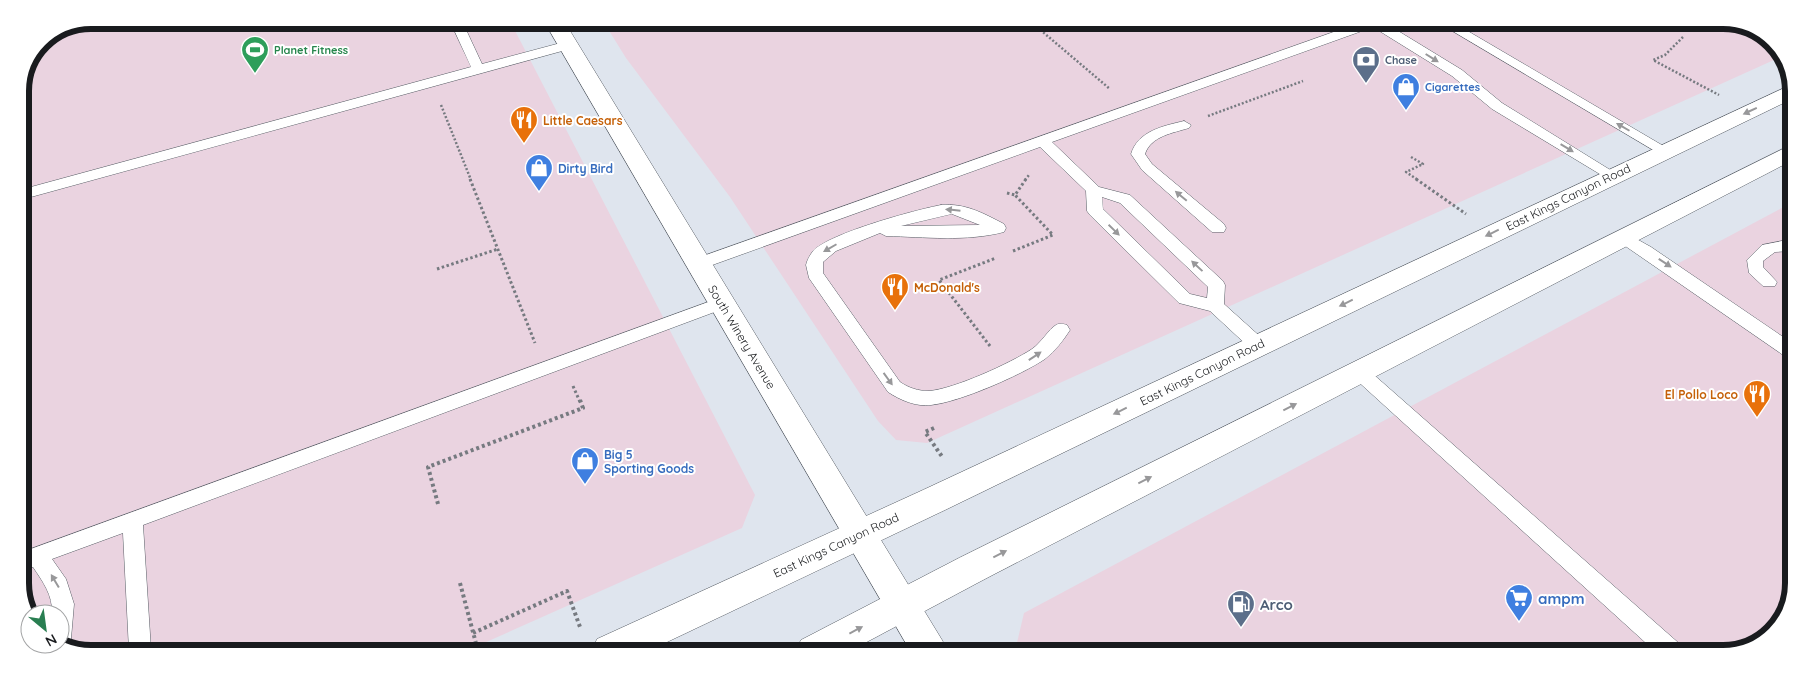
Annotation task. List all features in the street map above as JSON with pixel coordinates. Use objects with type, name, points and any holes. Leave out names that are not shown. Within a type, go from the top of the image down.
[{"type":"main road","name":"South Winery Avenue","points":[[559,29],[926,645]]},
{"type":"main road","name":"East Kings Canyon Road","points":[[622,645],[963,486],[1785,94]]},
{"type":"main road","points":[[827,645],[1785,156]]},
{"type":"lane","points":[[460,29],[478,69]]},
{"type":"lane","points":[[698,264],[1354,29]]},
{"type":"lane","points":[[1386,29],[1457,73],[1498,106],[1613,176]]},
{"type":"lane","points":[[1455,29],[1665,151]]},
{"type":"lane","points":[[29,193],[568,45]]},
{"type":"lane","points":[[1184,125],[1150,137],[1143,143],[1138,154],[1147,167],[1218,228]]},
{"type":"lane","points":[[1042,141],[1094,190],[1125,199],[1217,285],[1215,306]]},
{"type":"lane","points":[[1094,190],[1095,211],[1185,299],[1215,306],[1258,345]]},
{"type":"lane","points":[[876,231],[964,232],[998,228],[965,211],[939,209],[837,244],[822,252],[814,265],[815,274],[894,387],[903,394],[932,398],[950,394],[1028,360],[1049,346],[1061,330]]},
{"type":"lane","points":[[1624,237],[1703,288],[1721,304],[1785,347]]},
{"type":"lane","points":[[1768,282],[1755,269],[1755,260],[1768,248],[1785,245]]},
{"type":"lane","points":[[63,604],[58,586],[29,559],[722,303]]},
{"type":"lane","points":[[1359,372],[1664,645]]},
{"type":"lane","points":[[133,521],[140,645]]},
{"type":"path","points":[[1039,29],[1121,98],[1124,112]]},
{"type":"path","points":[[1683,37],[1665,55],[1652,60],[1749,111]]},
{"type":"path","points":[[432,81],[535,343],[541,341]]},
{"type":"path","points":[[1184,125],[1303,82]]},
{"type":"path","points":[[1411,156],[1423,164],[1406,172],[1492,233]]},
{"type":"path","points":[[1015,195],[1034,169],[1060,159]]},
{"type":"path","points":[[983,349],[992,345],[939,280],[1053,235],[1015,195],[1007,193]]},
{"type":"path","points":[[437,269],[498,250]]},
{"type":"path","points":[[950,394],[965,414],[925,432],[963,486]]},
{"type":"path","points":[[438,504],[428,467],[583,408]]},
{"type":"path","points":[[460,583],[476,645]]},
{"type":"path","points":[[473,633],[568,591],[582,634]]},
{"type":"shaded area","points":[[90,29],[514,29],[755,495],[742,528],[479,645],[90,645],[71,642],[70,604],[32,604],[29,588],[29,90],[33,67],[39,56],[56,39],[67,33]]},
{"type":"shaded area","points":[[608,29],[1732,29],[1761,41],[1776,59],[927,443],[896,440],[878,421],[730,197],[626,58]]},
{"type":"shaded area","points":[[1785,206],[1785,584],[1784,596],[1779,611],[1773,621],[1754,637],[1736,644],[1724,645],[1016,645],[1024,613]]},
{"type":"place","name":"Planet Fitness","points":[[255,74]]},
{"type":"place","name":"Chase","points":[[1366,84]]},
{"type":"place","name":"Cigarettes","points":[[1406,111]]},
{"type":"place","name":"Little Caesars","points":[[524,144]]},
{"type":"place","name":"Dirty Bird","points":[[539,192]]},
{"type":"place","name":"McDonald's","points":[[895,311]]},
{"type":"place","name":"El Pollo Loco","points":[[1757,418]]},
{"type":"place","name":"Big 5 Sporting Goods","points":[[585,485]]},
{"type":"place","name":"ampm","points":[[1519,622]]},
{"type":"place","name":"Arco","points":[[1241,628]]}]
